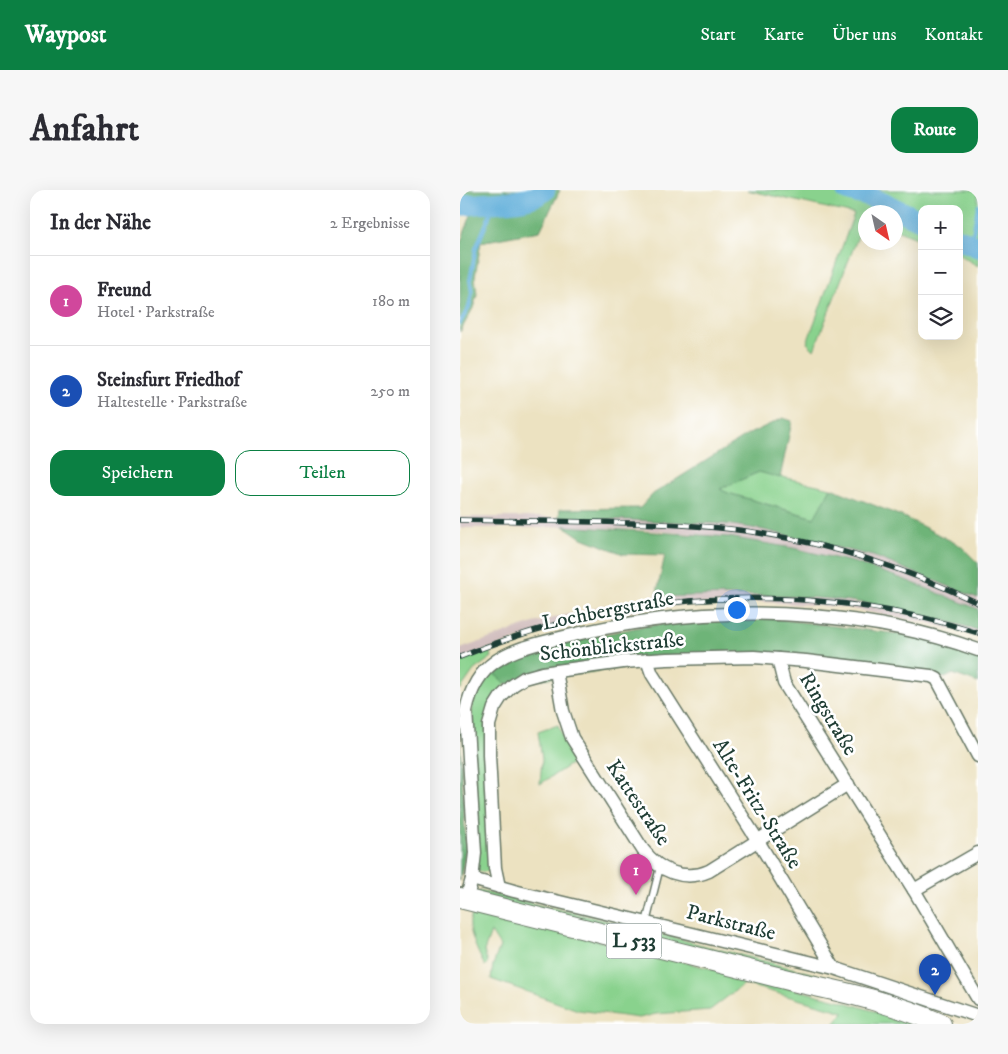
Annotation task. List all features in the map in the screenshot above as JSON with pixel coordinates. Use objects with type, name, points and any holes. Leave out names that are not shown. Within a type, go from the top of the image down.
[{"type":"main road","name":"L 533","points":[[463,899],[884,1003],[941,1024]]},
{"type":"street","name":"Lochbergstraße","points":[[463,899],[472,879],[475,853],[466,712],[471,693],[480,675],[495,661],[508,654],[545,642],[614,626],[693,616],[740,614],[783,614],[843,620],[926,633],[978,650]]},
{"type":"street","name":"Schönblickstraße","points":[[499,887],[495,868],[488,735],[490,715],[501,697],[518,681],[556,670],[647,660],[754,658],[778,660]]},
{"type":"street","name":"Alte-Fritz-Straße","points":[[647,660],[652,674],[758,841],[834,968]]},
{"type":"street","name":"Ringstraße","points":[[978,756],[937,679],[931,676],[778,660],[784,683],[914,890],[978,999]]},
{"type":"street","name":"Kattestraße","points":[[556,670],[562,711],[572,738],[643,850],[653,862],[669,872],[684,876],[704,873],[848,784]]},
{"type":"street","points":[[914,890],[978,853]]},
{"type":"street","name":"Parkstraße","points":[[472,879],[834,968],[978,1016]]},
{"type":"lane","points":[[646,923],[660,866]]},
{"type":"shaded area","points":[[460,517],[559,517],[680,521],[726,524],[760,529],[873,556],[978,598],[978,609],[903,579],[856,563],[793,548],[728,537],[647,530],[564,526],[460,528]]},
{"type":"shaded area","points":[[717,595],[833,599],[874,606],[978,630],[978,637],[929,623],[840,607],[763,602],[692,604],[645,609],[597,618],[535,634],[489,649],[460,662],[460,649],[530,624],[596,607],[656,597]]},
{"type":"green space","points":[[560,190],[540,231],[481,242],[475,277],[477,295],[473,308],[460,332],[460,244],[473,210],[460,209],[460,191]]},
{"type":"green space","points":[[747,190],[978,190],[978,266],[963,257],[963,205],[918,205],[918,238],[903,233],[903,205],[858,205],[858,236],[814,350],[807,343],[854,214]]},
{"type":"green space","points":[[783,418],[792,421],[780,478],[759,472],[720,489],[814,518],[831,488],[906,518],[961,546],[978,563],[978,598],[873,556],[760,529],[726,524],[559,517],[560,509],[640,508],[653,494],[747,435]]},
{"type":"green space","points":[[759,472],[831,488],[815,518],[719,489]]},
{"type":"green space","points":[[564,526],[728,537],[793,548],[856,563],[903,579],[978,609],[978,630],[887,607],[832,599],[744,595],[656,597],[665,555],[623,554],[580,537]]},
{"type":"green space","points":[[769,618],[915,636],[964,650],[978,657],[978,683],[953,674],[945,678],[912,670],[717,655],[506,684],[491,671],[531,651],[644,626]]},
{"type":"green space","points":[[489,649],[492,657],[474,670],[460,690],[460,662]]},
{"type":"green space","points":[[491,671],[506,684],[493,697],[491,871],[482,872],[478,870],[472,704],[478,690]]},
{"type":"green space","points":[[558,725],[563,738],[577,760],[540,784],[542,759],[538,732]]},
{"type":"green space","points":[[460,736],[466,849],[460,881]]},
{"type":"green space","points":[[479,891],[613,922],[857,985],[872,991],[477,898]]},
{"type":"green space","points":[[477,911],[838,1000],[916,1024],[834,1024],[844,1012],[744,984],[710,1010],[656,1014],[639,1018],[578,1010],[491,979],[493,965],[500,946],[491,932],[484,951],[488,963],[485,966],[470,928],[472,915]]},
{"type":"waterway","points":[[460,206],[528,199],[545,190]]},
{"type":"waterway","points":[[846,190],[870,197],[918,219]]},
{"type":"waterway","points":[[460,323],[469,307],[472,293],[470,280],[476,248],[495,203]]},
{"type":"waterway","points":[[971,245],[978,206]]},
{"type":"waterway","points":[[963,241],[978,247]]},
{"type":"railway","points":[[460,520],[662,524],[711,527],[759,533],[816,544],[871,560],[925,580],[978,603]]},
{"type":"railway","points":[[460,657],[522,634],[586,617],[651,605],[717,599],[783,599],[848,604],[914,616],[978,633]]},
{"type":"place","name":"Freund","points":[[636,895]]},
{"type":"place","name":"Steinsfurt Friedhof","points":[[935,995]]}]
